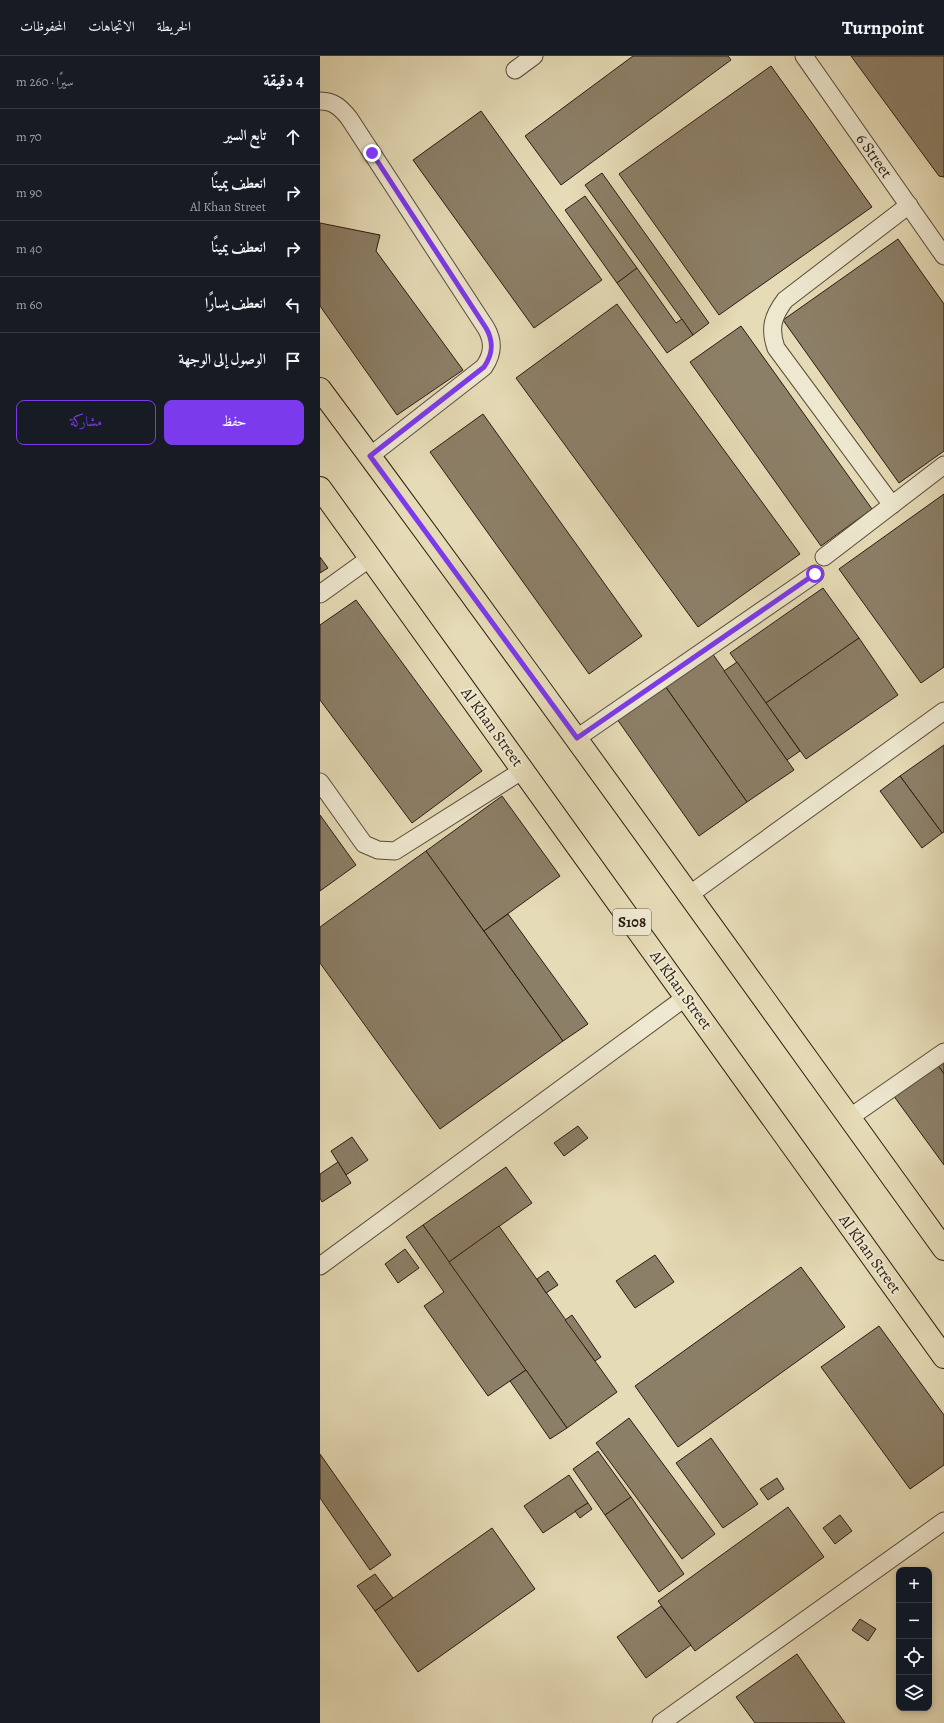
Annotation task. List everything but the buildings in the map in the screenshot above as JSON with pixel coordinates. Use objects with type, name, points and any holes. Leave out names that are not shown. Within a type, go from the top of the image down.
[{"type":"main road","points":[[320,389],[577,738],[688,895],[944,1249]]},
{"type":"main road","name":"Al Khan Street","points":[[320,488],[944,1357]]},
{"type":"lane","points":[[515,70],[534,56]]},
{"type":"lane","name":"6 Street","points":[[804,56],[909,206],[941,246]]},
{"type":"lane","points":[[320,101],[330,102],[336,105],[349,118],[486,328],[490,335],[492,344],[492,352],[484,367],[370,456]]},
{"type":"lane","points":[[892,505],[776,348],[772,336],[773,323],[777,311],[786,300],[909,206]]},
{"type":"lane","points":[[824,556],[944,465]]},
{"type":"lane","points":[[320,594],[370,558]]},
{"type":"lane","points":[[577,738],[815,574]]},
{"type":"lane","points":[[688,895],[944,711]]},
{"type":"lane","points":[[320,782],[364,844],[378,850],[395,851],[522,770]]},
{"type":"lane","points":[[320,1266],[686,997]]},
{"type":"lane","points":[[849,1118],[944,1052]]},
{"type":"lane","points":[[661,1723],[944,1521]]},
{"type":"route","points":[[372,153],[486,328],[490,335],[492,352],[484,367],[370,456],[577,738],[815,574]]}]
